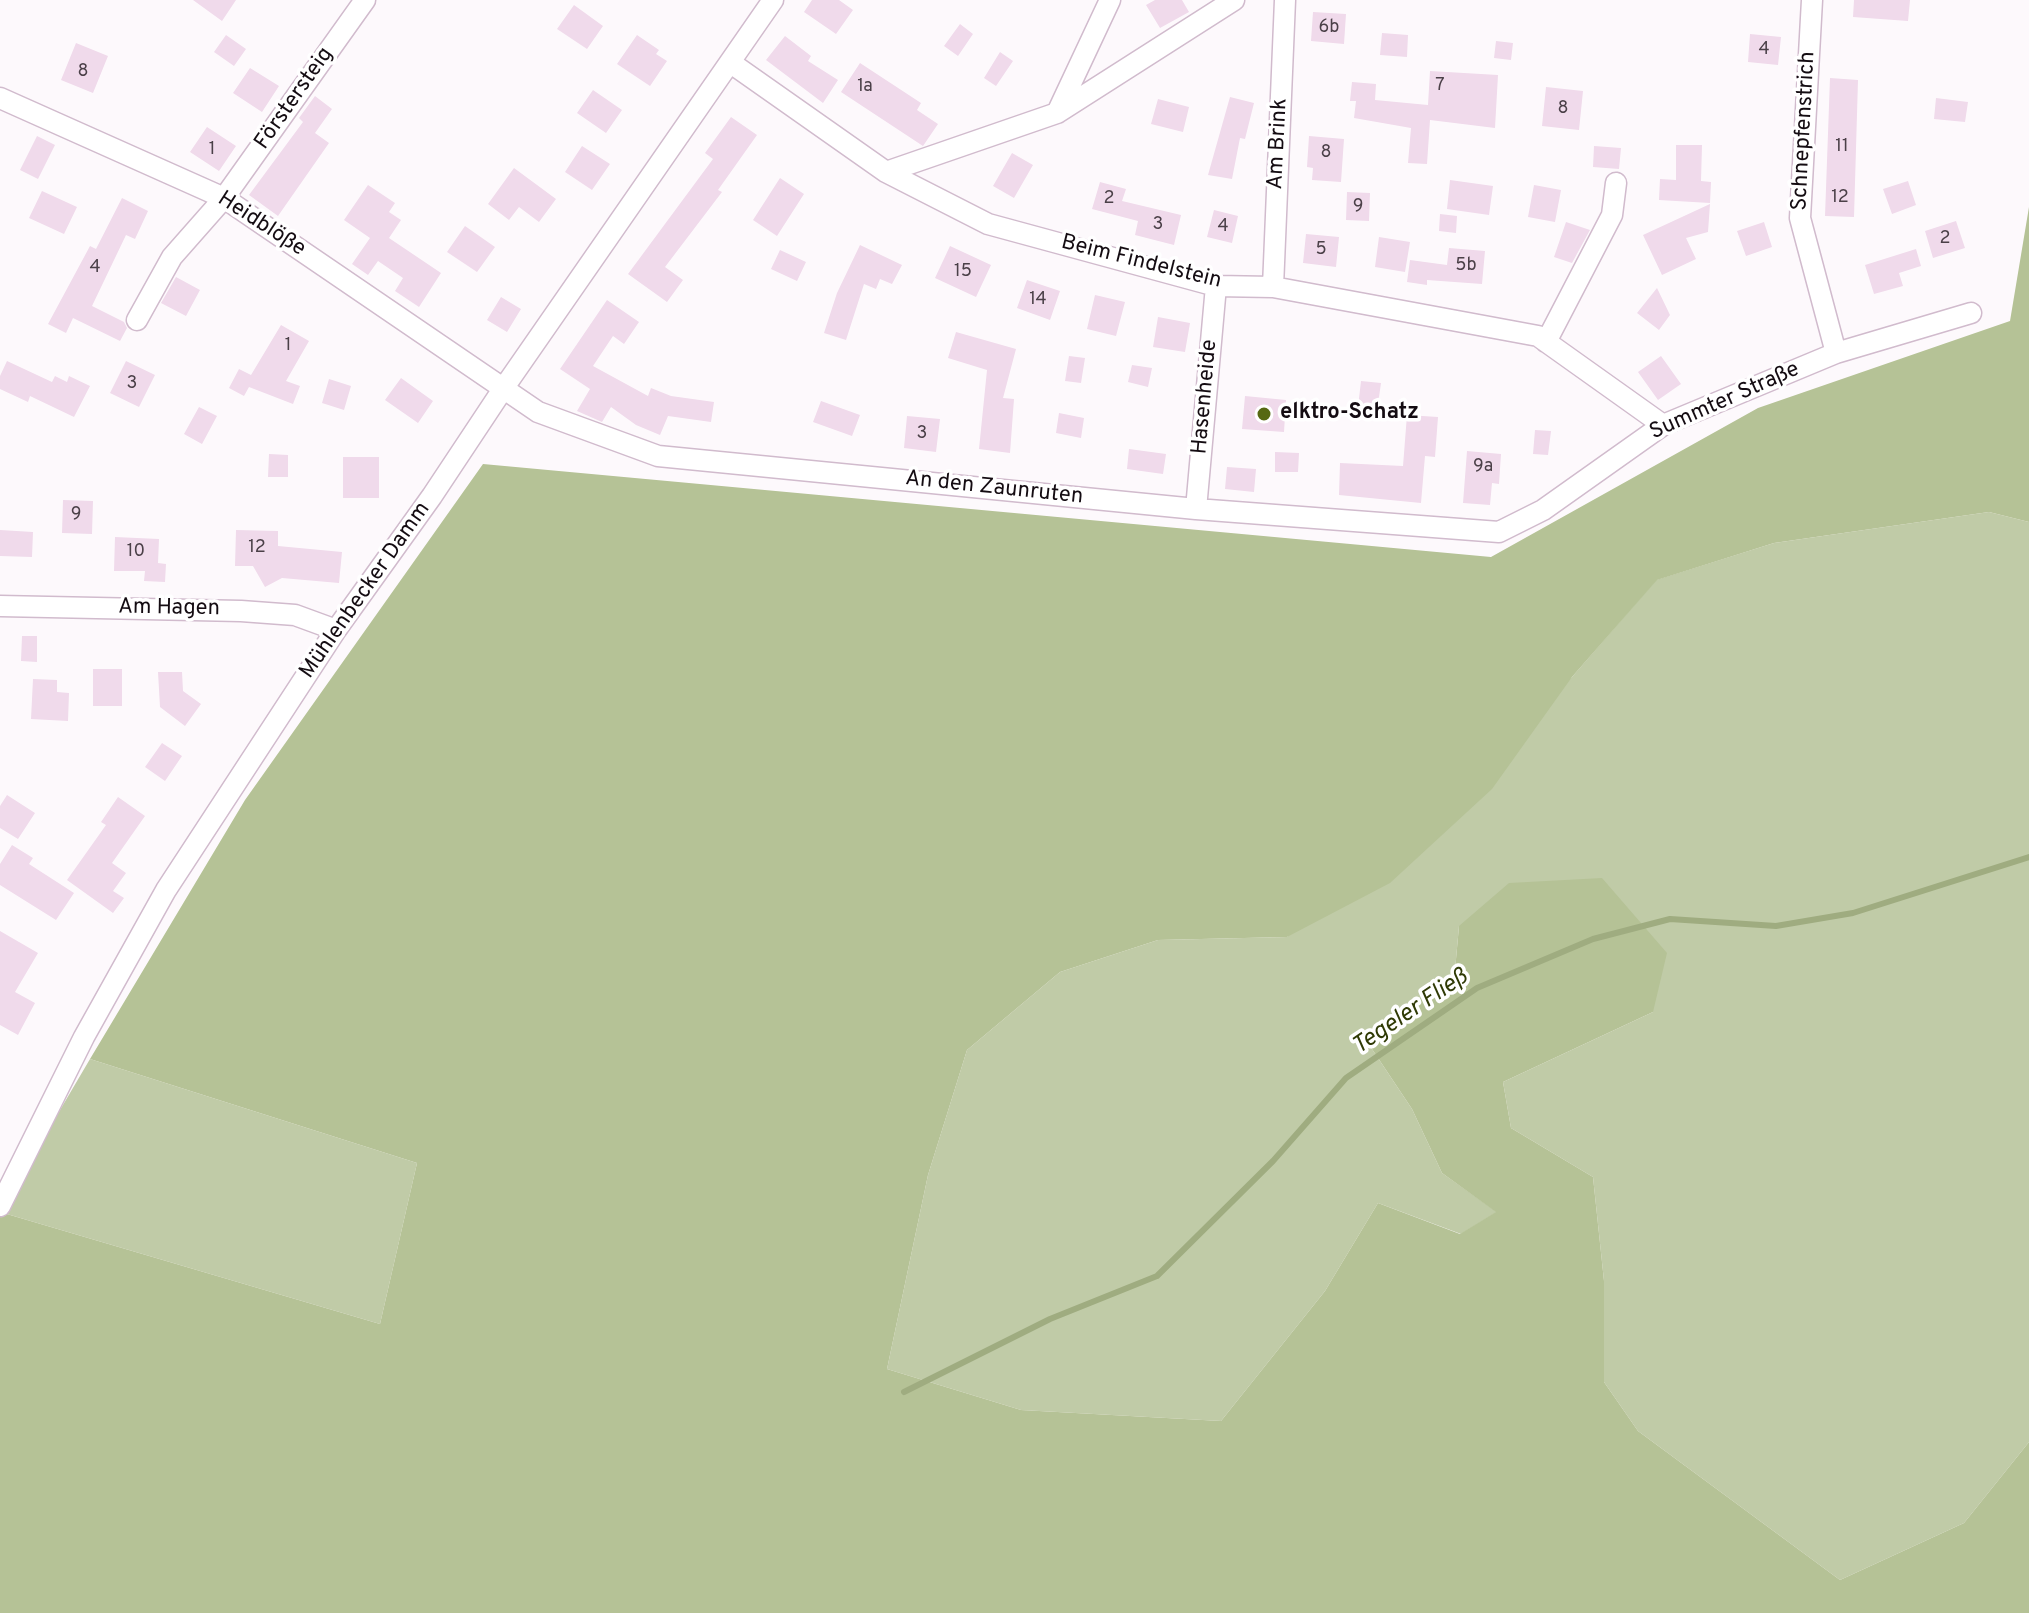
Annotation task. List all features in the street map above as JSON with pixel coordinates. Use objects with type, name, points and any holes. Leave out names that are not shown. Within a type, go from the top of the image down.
[{"type":"street","name":"Förstersteig","points":[[137,320],[172,257],[224,198],[365,0]]},
{"type":"street","name":"Mühlenbecker Damm","points":[[0,1206],[142,928],[336,630],[432,496],[773,0]]},
{"type":"street","points":[[1057,113],[1110,0]]},
{"type":"street","points":[[886,172],[1057,113],[1234,0]]},
{"type":"street","name":"Am Brink","points":[[1273,287],[1285,0]]},
{"type":"street","name":"Schnepfenstrich","points":[[1812,0],[1800,218],[1836,353]]},
{"type":"street","name":"Beim Findelstein","points":[[731,63],[886,172],[988,224],[1216,286],[1273,287],[1538,336],[1663,425]]},
{"type":"street","name":"Heidblöße","points":[[0,98],[224,198],[503,389]]},
{"type":"street","points":[[1546,342],[1612,215],[1616,183]]},
{"type":"street","name":"Hasenheide","points":[[1196,509],[1216,286]]},
{"type":"street","name":"Summter Straße","points":[[1499,532],[1543,510],[1663,425],[1836,353],[1971,313]]},
{"type":"street","name":"An den Zaunruten","points":[[503,389],[538,412],[658,456],[1196,509],[1499,532]]},
{"type":"street","name":"Am Hagen","points":[[0,606],[241,611],[295,615],[336,630]]},
{"type":"green space","points":[[2029,207],[2029,522],[1989,512],[1774,543],[1657,580],[1572,677],[1492,789],[1390,883],[1287,937],[1158,940],[1060,972],[967,1050],[928,1175],[887,1369],[1021,1410],[1221,1421],[1325,1291],[1378,1203],[1460,1234],[1496,1212],[1442,1173],[1412,1109],[1366,1040],[1455,970],[1459,926],[1509,883],[1602,878],[1667,953],[1653,1012],[1503,1082],[1511,1128],[1593,1177],[1604,1281],[1604,1382],[1638,1431],[1840,1580],[1964,1523],[2029,1442],[2029,1613],[0,1613],[0,1212],[380,1324],[417,1163],[90,1059],[245,800],[483,464],[1491,557],[1758,408],[2010,321]]},
{"type":"green space","points":[[1989,512],[2029,522],[2029,1442],[1964,1523],[1840,1580],[1638,1431],[1604,1382],[1604,1281],[1593,1177],[1511,1128],[1503,1082],[1653,1012],[1459,926],[1455,970],[1366,1040],[1412,1109],[1442,1173],[1497,1212],[1461,1234],[1378,1203],[1325,1291],[1221,1421],[1021,1410],[887,1369],[928,1175],[967,1050],[1060,972],[1158,940],[1287,937],[1572,677],[1656,580],[1774,543]]},
{"type":"green space","points":[[90,1059],[417,1163],[380,1324],[0,1212]]},
{"type":"building","points":[[193,0],[236,0],[222,21]]},
{"type":"building","points":[[812,0],[839,0],[853,10],[836,34],[804,12]]},
{"type":"building","points":[[1155,0],[1182,0],[1189,12],[1160,28],[1146,5]]},
{"type":"building","points":[[1854,0],[1910,0],[1908,21],[1853,17]]},
{"type":"building","points":[[574,5],[603,26],[587,49],[557,29]]},
{"type":"building","points":[[1313,12],[1346,14],[1344,44],[1311,41]]},
{"type":"building","points":[[960,24],[973,34],[958,56],[944,46]]},
{"type":"building","points":[[1382,33],[1408,35],[1407,57],[1380,55]]},
{"type":"building","points":[[1750,34],[1781,37],[1778,65],[1748,62]]},
{"type":"building","points":[[226,35],[246,49],[234,66],[214,52]]},
{"type":"building","points":[[637,35],[659,50],[656,54],[667,61],[650,86],[617,64]]},
{"type":"building","points":[[785,36],[811,56],[808,61],[838,80],[823,103],[766,60]]},
{"type":"building","points":[[1496,41],[1513,43],[1511,60],[1494,58]]},
{"type":"building","points":[[76,43],[108,56],[93,93],[61,80]]},
{"type":"building","points":[[1000,52],[1013,61],[996,86],[984,78]]},
{"type":"building","points":[[860,63],[921,103],[917,110],[938,124],[923,146],[841,92]]},
{"type":"building","points":[[250,68],[279,86],[262,112],[233,93]]},
{"type":"building","points":[[1430,71],[1498,75],[1495,128],[1430,120],[1427,164],[1408,163],[1411,128],[1354,118],[1356,101],[1350,101],[1352,82],[1376,84],[1375,100],[1428,105]]},
{"type":"building","points":[[1830,78],[1858,80],[1854,217],[1825,216]]},
{"type":"building","points":[[1546,87],[1583,91],[1579,130],[1542,126]]},
{"type":"building","points":[[593,90],[622,110],[606,133],[577,113]]},
{"type":"building","points":[[315,96],[332,109],[315,133],[329,143],[278,216],[249,195],[303,122],[299,118]]},
{"type":"building","points":[[1230,97],[1254,103],[1245,139],[1240,138],[1232,179],[1208,175]]},
{"type":"building","points":[[1936,98],[1968,102],[1965,122],[1934,119]]},
{"type":"building","points":[[1158,99],[1189,107],[1183,132],[1151,124]]},
{"type":"building","points":[[731,117],[757,135],[718,190],[722,192],[665,267],[683,280],[667,302],[628,274],[713,159],[705,153]]},
{"type":"building","points":[[207,127],[236,146],[219,171],[190,152]]},
{"type":"building","points":[[37,136],[55,145],[38,179],[20,170]]},
{"type":"building","points":[[1309,136],[1344,139],[1341,182],[1312,180],[1313,168],[1307,167]]},
{"type":"building","points":[[1676,145],[1702,145],[1701,181],[1711,182],[1710,203],[1659,200],[1660,179],[1676,180]]},
{"type":"building","points":[[582,146],[610,164],[592,190],[565,172]]},
{"type":"building","points":[[1594,146],[1621,148],[1619,169],[1593,167]]},
{"type":"building","points":[[1012,153],[1033,165],[1014,198],[993,186]]},
{"type":"building","points":[[514,168],[556,199],[539,222],[519,207],[509,220],[488,204]]},
{"type":"building","points":[[780,178],[804,194],[777,236],[753,220]]},
{"type":"building","points":[[1450,180],[1493,186],[1489,215],[1447,209]]},
{"type":"building","points":[[1908,181],[1916,205],[1892,214],[1883,189]]},
{"type":"building","points":[[1100,182],[1126,189],[1122,201],[1181,215],[1174,245],[1135,235],[1138,221],[1092,209]]},
{"type":"building","points":[[368,185],[395,203],[389,212],[401,220],[389,238],[441,273],[419,307],[395,291],[403,278],[378,261],[368,275],[352,264],[370,238],[344,220]]},
{"type":"building","points":[[1534,185],[1561,190],[1555,222],[1528,217]]},
{"type":"building","points":[[42,191],[77,207],[64,234],[29,218]]},
{"type":"building","points":[[1347,192],[1370,193],[1369,221],[1346,220]]},
{"type":"building","points":[[122,198],[148,211],[135,239],[126,235],[92,306],[124,322],[127,328],[120,341],[73,318],[66,333],[48,324],[90,246],[96,249]]},
{"type":"building","points":[[1710,204],[1708,232],[1686,238],[1696,259],[1662,275],[1643,235]]},
{"type":"building","points":[[1214,210],[1238,216],[1232,243],[1207,237]]},
{"type":"building","points":[[1440,214],[1457,216],[1456,233],[1439,231]]},
{"type":"building","points":[[1956,221],[1965,248],[1933,258],[1925,231]]},
{"type":"building","points":[[1566,222],[1590,230],[1572,263],[1554,257]]},
{"type":"building","points":[[1764,222],[1772,247],[1746,256],[1737,231]]},
{"type":"building","points":[[465,226],[495,247],[477,272],[447,252]]},
{"type":"building","points":[[1306,234],[1339,237],[1336,267],[1303,263]]},
{"type":"building","points":[[1379,237],[1410,242],[1405,272],[1375,267]]},
{"type":"building","points":[[860,245],[902,265],[892,284],[880,279],[876,289],[864,284],[846,340],[824,333],[837,293]]},
{"type":"building","points":[[950,246],[991,265],[976,297],[935,278]]},
{"type":"building","points":[[1449,248],[1485,251],[1482,284],[1427,280],[1427,285],[1407,282],[1410,260],[1447,265]]},
{"type":"building","points":[[1916,249],[1921,266],[1899,273],[1903,286],[1874,294],[1865,265]]},
{"type":"building","points":[[780,250],[806,262],[797,281],[771,269]]},
{"type":"building","points":[[176,277],[200,290],[186,316],[161,303]]},
{"type":"building","points":[[1027,280],[1060,291],[1050,320],[1017,308]]},
{"type":"building","points":[[1657,288],[1670,315],[1659,330],[1637,313]]},
{"type":"building","points":[[1095,295],[1125,302],[1116,336],[1087,329]]},
{"type":"building","points":[[501,297],[521,309],[507,332],[487,320]]},
{"type":"building","points":[[607,300],[639,322],[624,344],[613,336],[593,366],[648,396],[651,388],[671,396],[714,402],[711,422],[668,416],[660,435],[636,425],[611,407],[602,422],[577,411],[590,389],[560,369]]},
{"type":"building","points":[[1158,317],[1190,323],[1185,352],[1153,347]]},
{"type":"building","points":[[281,325],[309,341],[286,381],[300,386],[293,404],[249,387],[244,396],[229,388],[239,369],[251,375]]},
{"type":"building","points":[[956,332],[1016,349],[1003,398],[1014,399],[1010,453],[979,449],[987,370],[948,358]]},
{"type":"building","points":[[1069,356],[1085,358],[1081,383],[1065,381]]},
{"type":"building","points":[[1661,356],[1681,384],[1658,400],[1638,372]]},
{"type":"building","points":[[7,361],[52,382],[55,376],[67,382],[69,376],[90,386],[74,417],[30,396],[28,402],[0,389],[0,376]]},
{"type":"building","points":[[126,361],[155,375],[139,407],[110,393]]},
{"type":"building","points":[[1132,365],[1152,368],[1148,387],[1128,382]]},
{"type":"building","points":[[401,378],[433,401],[418,423],[385,400]]},
{"type":"building","points":[[329,379],[351,386],[344,410],[322,403]]},
{"type":"building","points":[[1361,381],[1381,383],[1376,418],[1357,416]]},
{"type":"building","name":"elktro-Schatz","points":[[1245,396],[1286,400],[1284,432],[1242,429]]},
{"type":"building","points":[[821,401],[860,415],[852,436],[813,422]]},
{"type":"building","points":[[199,407],[217,416],[202,444],[184,434]]},
{"type":"building","points":[[1059,413],[1084,418],[1081,438],[1056,433]]},
{"type":"building","points":[[1407,415],[1438,417],[1435,457],[1425,456],[1421,503],[1339,495],[1340,463],[1403,466]]},
{"type":"building","points":[[907,416],[940,419],[936,452],[904,448]]},
{"type":"building","points":[[1535,430],[1551,431],[1548,455],[1533,454]]},
{"type":"building","points":[[1129,449],[1166,454],[1163,474],[1127,469]]},
{"type":"building","points":[[1467,451],[1501,454],[1499,484],[1492,483],[1490,505],[1463,503]]},
{"type":"building","points":[[1275,452],[1299,453],[1298,472],[1275,472]]},
{"type":"building","points":[[269,454],[288,455],[288,477],[268,477]]},
{"type":"building","points":[[343,457],[379,457],[379,498],[343,498]]},
{"type":"building","points":[[1227,467],[1256,469],[1254,492],[1225,489]]},
{"type":"building","points":[[63,500],[93,501],[92,534],[62,533]]},
{"type":"building","points":[[0,530],[33,532],[32,557],[0,556]]},
{"type":"building","points":[[236,530],[278,531],[278,546],[342,552],[339,583],[282,578],[265,587],[253,566],[235,566]]},
{"type":"building","points":[[115,537],[159,539],[158,563],[166,564],[165,582],[144,581],[145,571],[114,571]]},
{"type":"building","points":[[22,636],[37,636],[37,662],[21,661]]},
{"type":"building","points":[[93,669],[122,669],[122,706],[93,706]]},
{"type":"building","points":[[158,672],[182,672],[183,691],[201,704],[185,726],[160,707]]},
{"type":"building","points":[[33,679],[57,680],[57,692],[69,693],[68,721],[31,719]]},
{"type":"building","points":[[162,743],[182,756],[165,781],[145,767]]},
{"type":"building","points":[[7,795],[35,813],[18,839],[0,828],[0,806]]},
{"type":"building","points":[[118,797],[145,816],[112,863],[126,873],[113,891],[124,898],[113,913],[67,880],[106,825],[101,822]]},
{"type":"building","points":[[12,845],[33,858],[29,864],[74,893],[56,920],[0,885],[0,864]]},
{"type":"building","points":[[0,931],[38,953],[15,992],[35,1003],[18,1035],[0,1025]]},
{"type":"waterway","name":"Tegeler Fließ","points":[[904,1392],[1050,1319],[1157,1276],[1273,1161],[1346,1078],[1477,988],[1593,939],[1670,919],[1776,926],[1853,913],[2029,857]]},
{"type":"place","name":"elktro-Schatz","points":[[1264,414]]}]
